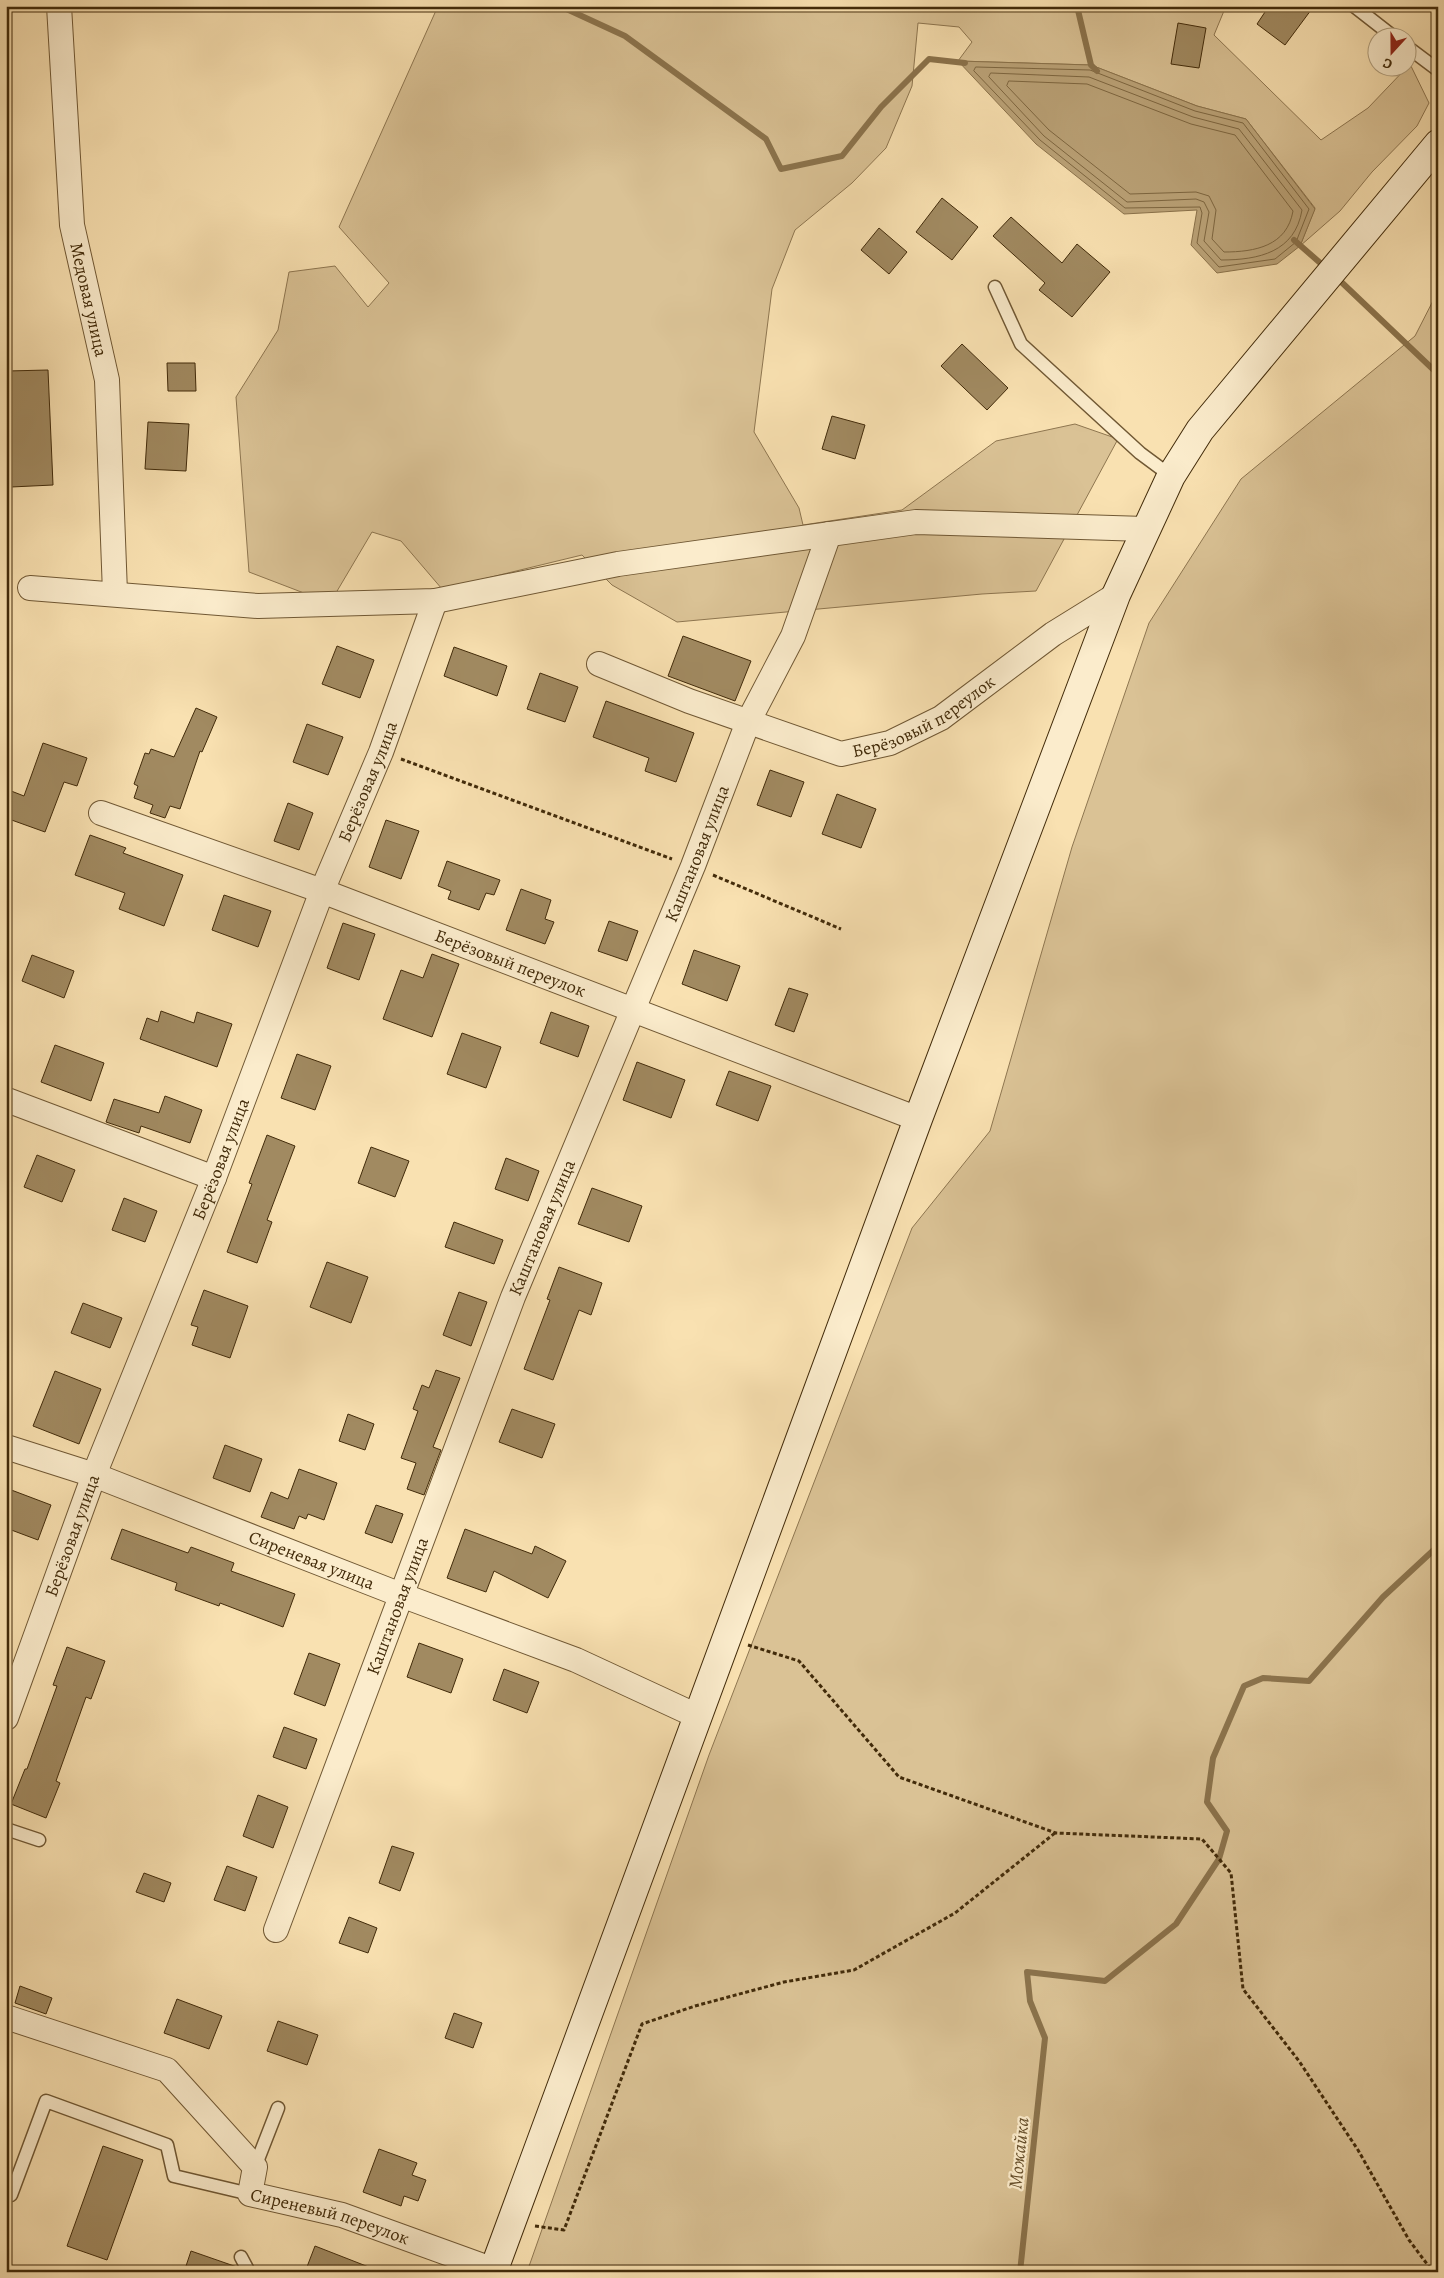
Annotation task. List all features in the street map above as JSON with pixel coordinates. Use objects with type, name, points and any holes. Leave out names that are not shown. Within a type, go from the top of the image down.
[{"type":"main road","points":[[494,2271],[918,1119],[1116,595],[1145,529],[1171,476],[1200,430],[1438,144]]},
{"type":"street","name":"Медовая улица","points":[[58,6],[72,225],[107,380],[116,593]]},
{"type":"street","points":[[30,588],[116,593],[258,606],[435,602],[618,564],[916,522],[1145,529]]},
{"type":"street","name":"Каштановая улица","points":[[276,1930],[513,1297],[632,1008],[693,866],[748,722],[794,636],[829,534]]},
{"type":"street","name":"Берёзовый переулок","points":[[599,664],[689,702],[841,754],[890,743],[941,718],[1053,634],[1116,595]]},
{"type":"street","name":"Берёзовая улица","points":[[6,1718],[94,1475],[214,1178],[322,891],[382,752],[435,602]]},
{"type":"street","name":"Берёзовый переулок","points":[[101,813],[322,891],[918,1119]]},
{"type":"street","points":[[7,1100],[214,1178]]},
{"type":"street","name":"Сиреневая улица","points":[[6,1447],[94,1475],[401,1595],[576,1660],[697,1716]]},
{"type":"street","name":"Сиреневый переулок","points":[[6,2017],[167,2070],[255,2166],[250,2194],[342,2214],[494,2271]]},
{"type":"lane","points":[[1354,6],[1382,28]]},
{"type":"lane","points":[[1416,54],[1438,70]]},
{"type":"lane","points":[[995,287],[1021,344],[1140,453],[1171,476]]},
{"type":"lane","points":[[6,1829],[39,1840]]},
{"type":"lane","points":[[11,2195],[46,2101],[167,2145],[174,2176],[250,2194]]},
{"type":"lane","points":[[255,2166],[278,2108]]},
{"type":"lane","points":[[241,2257],[249,2272]]},
{"type":"path","points":[[382,752],[616,840],[693,866],[841,930]]},
{"type":"path","points":[[726,1637],[799,1661],[900,1777],[1056,1833],[1202,1838],[1230,1873],[1242,1990],[1300,2061],[1358,2150],[1409,2240],[1433,2272]]},
{"type":"path","points":[[512,2222],[564,2230],[642,2024],[695,2006],[784,1982],[854,1970],[955,1913],[1056,1833]]},
{"type":"shaded area","points":[[438,6],[1226,6],[1214,35],[1321,140],[1368,108],[1397,78],[1416,78],[1416,76],[1429,103],[1417,126],[1372,172],[1340,211],[1300,246],[1315,208],[1246,119],[1197,106],[1091,65],[958,61],[972,42],[959,27],[918,23],[912,86],[886,148],[852,183],[795,230],[772,289],[754,432],[799,508],[803,525],[902,510],[996,441],[1075,424],[1118,439],[1036,591],[982,594],[677,622],[612,585],[582,555],[442,589],[401,541],[372,532],[330,603],[249,572],[236,397],[278,330],[289,272],[335,266],[368,307],[389,283],[339,227]]},
{"type":"shaded area","points":[[1438,291],[1438,2272],[527,2272],[709,1755],[912,1228],[990,1131],[1072,847],[1149,623],[1241,479],[1415,336]]},
{"type":"water","points":[[958,61],[1091,65],[1197,106],[1246,119],[1315,209],[1300,246],[1277,264],[1217,273],[1191,245],[1197,210],[1124,214],[1036,144]]},
{"type":"building","points":[[1269,6],[1314,6],[1285,45],[1257,24]]},
{"type":"building","points":[[1178,23],[1206,28],[1199,68],[1171,64]]},
{"type":"building","points":[[942,198],[978,227],[952,260],[916,232]]},
{"type":"building","points":[[1011,217],[1062,263],[1077,244],[1110,272],[1072,317],[1039,290],[1045,283],[993,236]]},
{"type":"building","points":[[879,228],[907,252],[889,274],[861,250]]},
{"type":"building","points":[[962,344],[1008,388],[987,410],[941,366]]},
{"type":"building","points":[[167,363],[195,363],[196,391],[168,391]]},
{"type":"building","points":[[48,370],[53,485],[11,487],[7,371]]},
{"type":"building","points":[[832,416],[865,425],[855,459],[822,449]]},
{"type":"building","points":[[148,422],[189,424],[186,471],[145,469]]},
{"type":"building","points":[[683,636],[751,661],[735,701],[668,676]]},
{"type":"building","points":[[337,646],[374,660],[360,698],[322,684]]},
{"type":"building","points":[[454,647],[507,666],[497,696],[444,676]]},
{"type":"building","points":[[540,673],[578,687],[565,722],[527,709]]},
{"type":"building","points":[[606,701],[694,733],[676,782],[645,771],[649,758],[593,737]]},
{"type":"building","points":[[196,708],[217,717],[202,752],[200,751],[180,809],[170,806],[165,818],[150,813],[153,805],[134,798],[138,786],[134,784],[145,753],[149,754],[151,749],[174,757]]},
{"type":"building","points":[[307,724],[343,737],[328,775],[293,762]]},
{"type":"building","points":[[43,743],[87,758],[77,786],[64,782],[45,832],[6,818],[6,789],[24,796]]},
{"type":"building","points":[[770,770],[804,782],[791,817],[757,805]]},
{"type":"building","points":[[837,794],[876,809],[861,848],[822,834]]},
{"type":"building","points":[[288,803],[313,813],[299,850],[274,841]]},
{"type":"building","points":[[386,820],[419,831],[401,879],[369,867]]},
{"type":"building","points":[[90,835],[126,848],[123,853],[183,875],[164,926],[119,909],[125,893],[75,875]]},
{"type":"building","points":[[447,861],[500,880],[494,895],[486,893],[479,910],[448,899],[451,891],[438,886]]},
{"type":"building","points":[[521,889],[551,900],[545,919],[554,922],[545,944],[506,930]]},
{"type":"building","points":[[224,895],[271,911],[258,947],[212,930]]},
{"type":"building","points":[[609,921],[638,931],[627,961],[598,951]]},
{"type":"building","points":[[343,923],[375,934],[359,980],[327,968]]},
{"type":"building","points":[[694,950],[740,966],[727,1001],[682,984]]},
{"type":"building","points":[[432,954],[459,964],[432,1037],[383,1019],[401,970],[423,978]]},
{"type":"building","points":[[32,955],[74,971],[64,998],[22,981]]},
{"type":"building","points":[[789,988],[808,994],[794,1032],[775,1025]]},
{"type":"building","points":[[161,1011],[194,1023],[197,1012],[232,1024],[217,1067],[140,1039],[147,1018],[158,1022]]},
{"type":"building","points":[[551,1012],[589,1026],[578,1057],[540,1043]]},
{"type":"building","points":[[462,1033],[501,1047],[486,1088],[447,1074]]},
{"type":"building","points":[[55,1045],[104,1063],[91,1101],[41,1082]]},
{"type":"building","points":[[297,1054],[331,1066],[315,1110],[281,1098]]},
{"type":"building","points":[[637,1062],[685,1080],[671,1118],[623,1100]]},
{"type":"building","points":[[729,1071],[771,1086],[758,1121],[716,1105]]},
{"type":"building","points":[[165,1096],[202,1110],[190,1143],[141,1126],[139,1133],[106,1122],[114,1099],[159,1113]]},
{"type":"building","points":[[267,1135],[295,1146],[267,1220],[272,1222],[257,1263],[227,1252],[252,1184],[249,1183]]},
{"type":"building","points":[[371,1147],[409,1161],[395,1197],[358,1183]]},
{"type":"building","points":[[37,1155],[75,1170],[62,1202],[24,1187]]},
{"type":"building","points":[[506,1158],[539,1171],[528,1201],[495,1189]]},
{"type":"building","points":[[592,1188],[642,1206],[629,1242],[578,1224]]},
{"type":"building","points":[[124,1198],[157,1211],[145,1242],[112,1230]]},
{"type":"building","points":[[454,1222],[503,1240],[494,1264],[445,1247]]},
{"type":"building","points":[[327,1262],[368,1277],[351,1323],[310,1307]]},
{"type":"building","points":[[559,1267],[602,1283],[591,1315],[579,1310],[553,1380],[524,1369],[550,1300],[547,1299]]},
{"type":"building","points":[[204,1290],[248,1306],[230,1358],[192,1345],[198,1327],[191,1325]]},
{"type":"building","points":[[459,1292],[487,1302],[471,1346],[443,1335]]},
{"type":"building","points":[[83,1303],[122,1318],[110,1348],[71,1333]]},
{"type":"building","points":[[436,1370],[460,1378],[433,1447],[441,1450],[424,1495],[407,1489],[416,1463],[401,1458],[418,1411],[413,1409],[422,1385],[429,1388]]},
{"type":"building","points":[[55,1371],[101,1389],[79,1444],[33,1426]]},
{"type":"building","points":[[512,1409],[555,1424],[542,1458],[499,1442]]},
{"type":"building","points":[[348,1414],[374,1424],[365,1450],[339,1441]]},
{"type":"building","points":[[225,1445],[262,1459],[250,1492],[213,1478]]},
{"type":"building","points":[[299,1469],[337,1483],[324,1520],[308,1514],[306,1519],[299,1516],[294,1529],[261,1517],[271,1492],[288,1499]]},
{"type":"building","points":[[6,1488],[51,1505],[38,1540],[6,1528]]},
{"type":"building","points":[[376,1505],[403,1514],[392,1543],[365,1533]]},
{"type":"building","points":[[122,1529],[188,1553],[191,1547],[234,1563],[231,1571],[295,1594],[283,1627],[220,1603],[219,1606],[175,1590],[177,1583],[111,1559]]},
{"type":"building","points":[[465,1529],[532,1554],[535,1546],[566,1561],[548,1598],[494,1571],[486,1592],[447,1578]]},
{"type":"building","points":[[419,1643],[463,1659],[451,1693],[407,1677]]},
{"type":"building","points":[[67,1647],[105,1661],[91,1699],[86,1697],[56,1781],[60,1783],[46,1818],[11,1804],[25,1769],[27,1769],[57,1686],[53,1685]]},
{"type":"building","points":[[309,1653],[340,1664],[325,1706],[294,1694]]},
{"type":"building","points":[[504,1669],[539,1682],[527,1713],[493,1700]]},
{"type":"building","points":[[284,1727],[317,1739],[306,1769],[273,1757]]},
{"type":"building","points":[[258,1795],[288,1807],[273,1848],[243,1836]]},
{"type":"building","points":[[392,1846],[414,1853],[400,1891],[379,1883]]},
{"type":"building","points":[[227,1866],[257,1877],[245,1911],[214,1900]]},
{"type":"building","points":[[144,1873],[171,1883],[164,1902],[136,1892]]},
{"type":"building","points":[[349,1917],[377,1928],[368,1953],[339,1943]]},
{"type":"building","points":[[20,1986],[52,1998],[46,2014],[15,2003]]},
{"type":"building","points":[[177,1999],[222,2016],[209,2049],[164,2033]]},
{"type":"building","points":[[454,2013],[482,2023],[473,2048],[445,2038]]},
{"type":"building","points":[[278,2021],[318,2035],[307,2065],[267,2051]]},
{"type":"building","points":[[103,2146],[143,2160],[107,2260],[67,2246]]},
{"type":"building","points":[[379,2149],[417,2163],[412,2175],[426,2180],[418,2201],[404,2196],[401,2206],[363,2192]]},
{"type":"building","points":[[315,2246],[379,2271],[305,2272]]},
{"type":"building","points":[[191,2251],[237,2267],[240,2272],[184,2272]]},
{"type":"waterway","points":[[560,6],[625,36],[766,139],[781,169],[842,156],[881,107],[929,59],[965,63]]},
{"type":"waterway","points":[[1077,6],[1091,65],[1097,71]]},
{"type":"waterway","points":[[1294,240],[1326,268]]},
{"type":"waterway","points":[[1335,276],[1438,374]]},
{"type":"waterway","name":"Можайка","points":[[1020,2272],[1045,2038],[1030,2001],[1027,1972],[1105,1981],[1176,1924],[1219,1859],[1227,1831],[1207,1802],[1213,1758],[1244,1686],[1263,1678],[1309,1681],[1383,1597],[1438,1546]]}]
